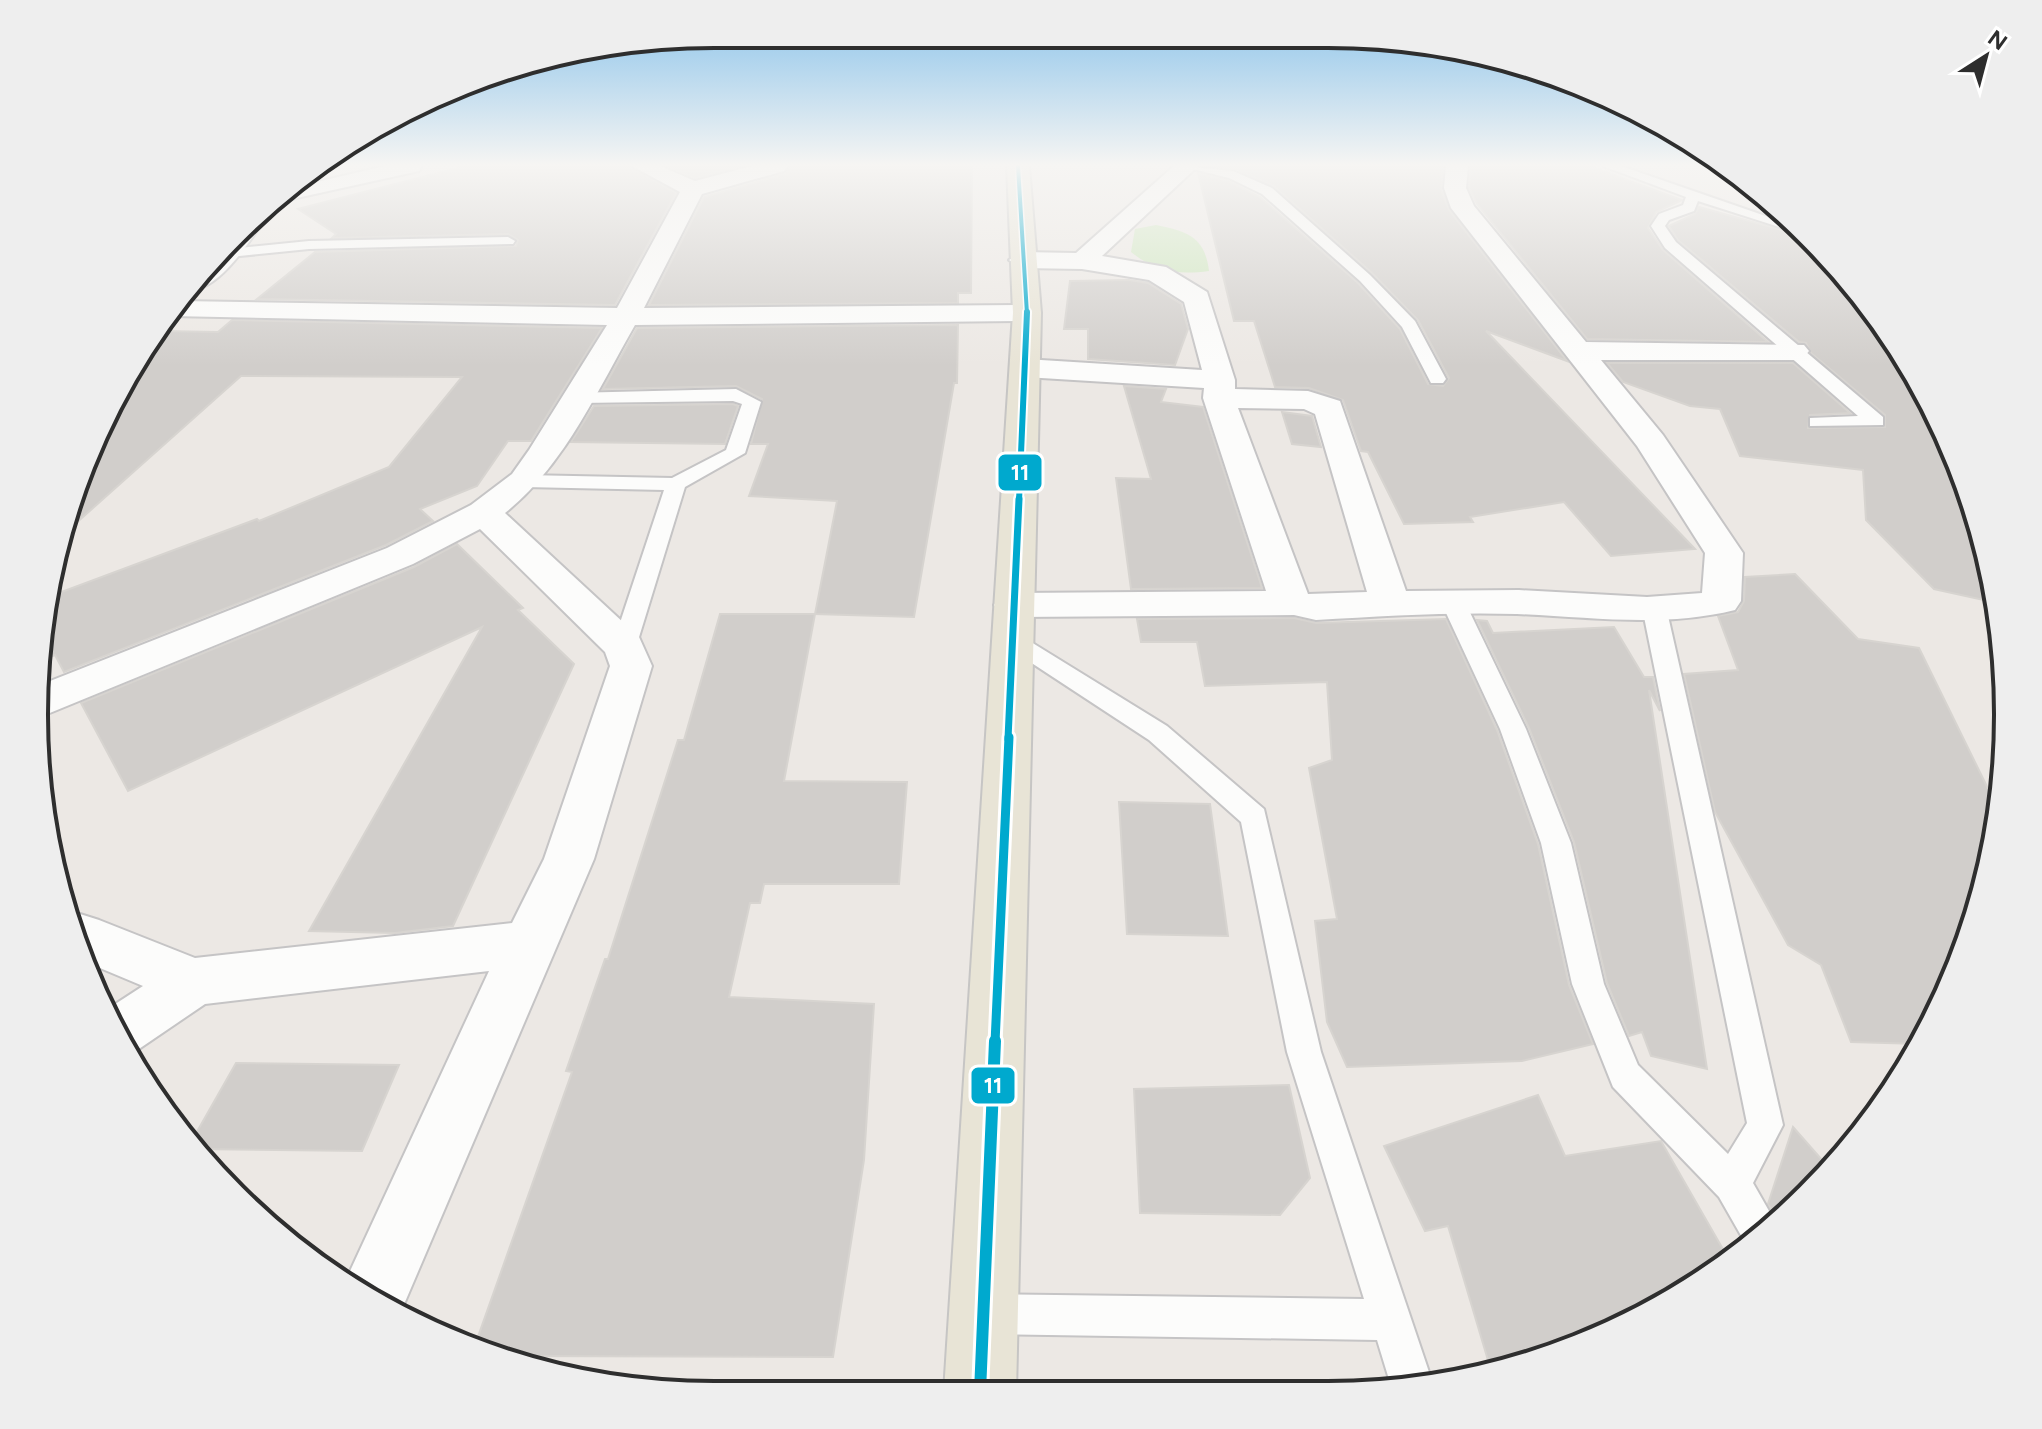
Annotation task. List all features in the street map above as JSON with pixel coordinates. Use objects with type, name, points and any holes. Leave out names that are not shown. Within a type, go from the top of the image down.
[{"type":"main road","points":[[981,1381],[1027,313],[1021,233]]},
{"type":"street","points":[[48,699],[400,556],[484,513],[524,481],[626,317],[670,233]]},
{"type":"street","points":[[1082,261],[1113,233]]},
{"type":"street","points":[[1013,622],[1294,603],[1316,608],[1452,600],[1699,607],[1721,601],[1724,553],[1651,442],[1483,233]]},
{"type":"street","points":[[1022,260],[1082,261],[1157,273],[1197,298],[1219,389],[1286,591],[1294,603]]},
{"type":"street","points":[[186,309],[626,317],[1027,313]]},
{"type":"street","points":[[1578,351],[1794,351]]},
{"type":"street","points":[[1025,368],[1308,400],[1329,408],[1390,602]]},
{"type":"street","points":[[376,1289],[528,944],[569,859],[631,666],[624,647],[484,513]]},
{"type":"street","points":[[87,939],[194,982]]},
{"type":"street","points":[[127,1028],[194,982],[528,944]]},
{"type":"lane","points":[[1314,233],[1365,278],[1409,325],[1437,379]]},
{"type":"lane","points":[[1662,233],[1670,245],[1876,421],[1817,422]]},
{"type":"lane","points":[[234,253],[309,245],[508,241]]},
{"type":"lane","points":[[524,481],[676,484],[735,453],[752,402],[736,395],[578,397]]},
{"type":"lane","points":[[624,647],[676,484]]},
{"type":"lane","points":[[1452,600],[1513,729],[1556,843],[1588,984],[1625,1076],[1732,1184],[1756,1225]]},
{"type":"lane","points":[[1654,607],[1765,1125],[1732,1184]]},
{"type":"lane","points":[[1013,622],[1158,733],[1254,817],[1304,1052],[1408,1376]]},
{"type":"lane","points":[[984,1314],[1389,1320]]},
{"type":"green space","points":[[1134,233],[1184,233],[1199,243],[1209,271],[1187,273],[1158,268],[1131,252]]},
{"type":"building","points":[[654,233],[615,305],[257,299],[315,252],[516,246],[518,240],[508,234],[332,238],[336,234]]},
{"type":"building","points":[[686,233],[971,233],[971,293],[958,293],[958,303],[649,305]]},
{"type":"building","points":[[1213,233],[1301,233],[1358,283],[1400,329],[1428,384],[1443,386],[1449,378],[1418,320],[1327,233],[1467,233],[1567,361],[1486,331],[1695,549],[1611,556],[1564,502],[1470,517],[1473,522],[1404,524],[1368,452],[1361,451],[1343,400],[1309,388],[1275,387],[1254,321],[1234,321]]},
{"type":"building","points":[[1500,233],[1651,233],[1663,250],[1768,342],[1587,339]]},
{"type":"building","points":[[1673,233],[1788,233],[1829,275],[1882,344],[1925,420],[1959,500],[1984,600],[1934,589],[1866,520],[1863,470],[1740,456],[1720,409],[1690,406],[1623,382],[1607,363],[1793,363],[1850,413],[1810,415],[1808,428],[1885,427],[1885,415],[1811,353],[1806,343],[1799,342],[1678,240]]},
{"type":"building","points":[[1129,280],[1148,283],[1181,304],[1188,329],[1175,365],[1088,359],[1088,329],[1064,329],[1070,281]]},
{"type":"building","points":[[232,320],[602,328],[531,441],[508,441],[477,486],[420,509],[433,521],[386,545],[64,672],[55,655],[51,657],[60,593],[257,519],[259,521],[389,467],[462,377],[241,376],[77,523],[99,459],[117,420],[160,344],[170,331],[218,332]]},
{"type":"building","points":[[958,325],[957,383],[954,383],[914,617],[815,614],[837,501],[749,496],[768,444],[751,444],[762,399],[736,386],[603,389],[637,328]]},
{"type":"building","points":[[1124,386],[1166,389],[1161,402],[1203,407],[1262,588],[1131,589],[1116,478],[1151,479]]},
{"type":"building","points":[[594,406],[738,406],[725,444],[571,442]]},
{"type":"building","points":[[1282,412],[1312,416],[1321,447],[1292,444]]},
{"type":"building","points":[[457,544],[523,608],[518,610],[574,664],[453,926],[395,933],[309,931],[482,627],[128,791],[81,703],[414,567]]},
{"type":"building","points":[[1795,574],[1858,639],[1919,648],[1989,791],[1981,845],[1959,929],[1907,1044],[1851,1042],[1821,965],[1788,945],[1715,812],[1684,674],[1738,670],[1718,616],[1738,612],[1744,601],[1745,577]]},
{"type":"building","points":[[720,614],[815,614],[784,781],[907,782],[899,884],[764,884],[760,903],[750,903],[729,997],[874,1004],[864,1160],[833,1357],[535,1356],[478,1337],[572,1072],[566,1071],[605,959],[608,959],[678,740],[684,740]]},
{"type":"building","points":[[1294,618],[1316,623],[1446,619],[1497,730],[1538,844],[1569,985],[1593,1044],[1522,1061],[1347,1067],[1327,1022],[1315,921],[1337,919],[1309,768],[1332,760],[1327,682],[1205,686],[1197,642],[1141,642],[1137,619]]},
{"type":"building","points":[[1477,620],[1487,621],[1493,633],[1614,627],[1644,677],[1653,677],[1660,711],[1649,690],[1707,1069],[1651,1056],[1642,1032],[1629,1036],[1607,983],[1574,842],[1529,728]]},
{"type":"building","points":[[1119,802],[1210,804],[1228,936],[1127,934]]},
{"type":"building","points":[[236,1063],[399,1065],[362,1151],[209,1149],[196,1133]]},
{"type":"building","points":[[1289,1085],[1310,1178],[1280,1215],[1140,1213],[1134,1089]]},
{"type":"building","points":[[1538,1095],[1565,1156],[1661,1141],[1723,1250],[1661,1292],[1622,1312],[1542,1346],[1488,1361],[1448,1226],[1425,1231],[1384,1146]]},
{"type":"building","points":[[1793,1127],[1823,1161],[1772,1211],[1768,1204]]},
{"type":"transit line","name":"11","points":[[980,1381],[1027,313],[1022,233]]}]
